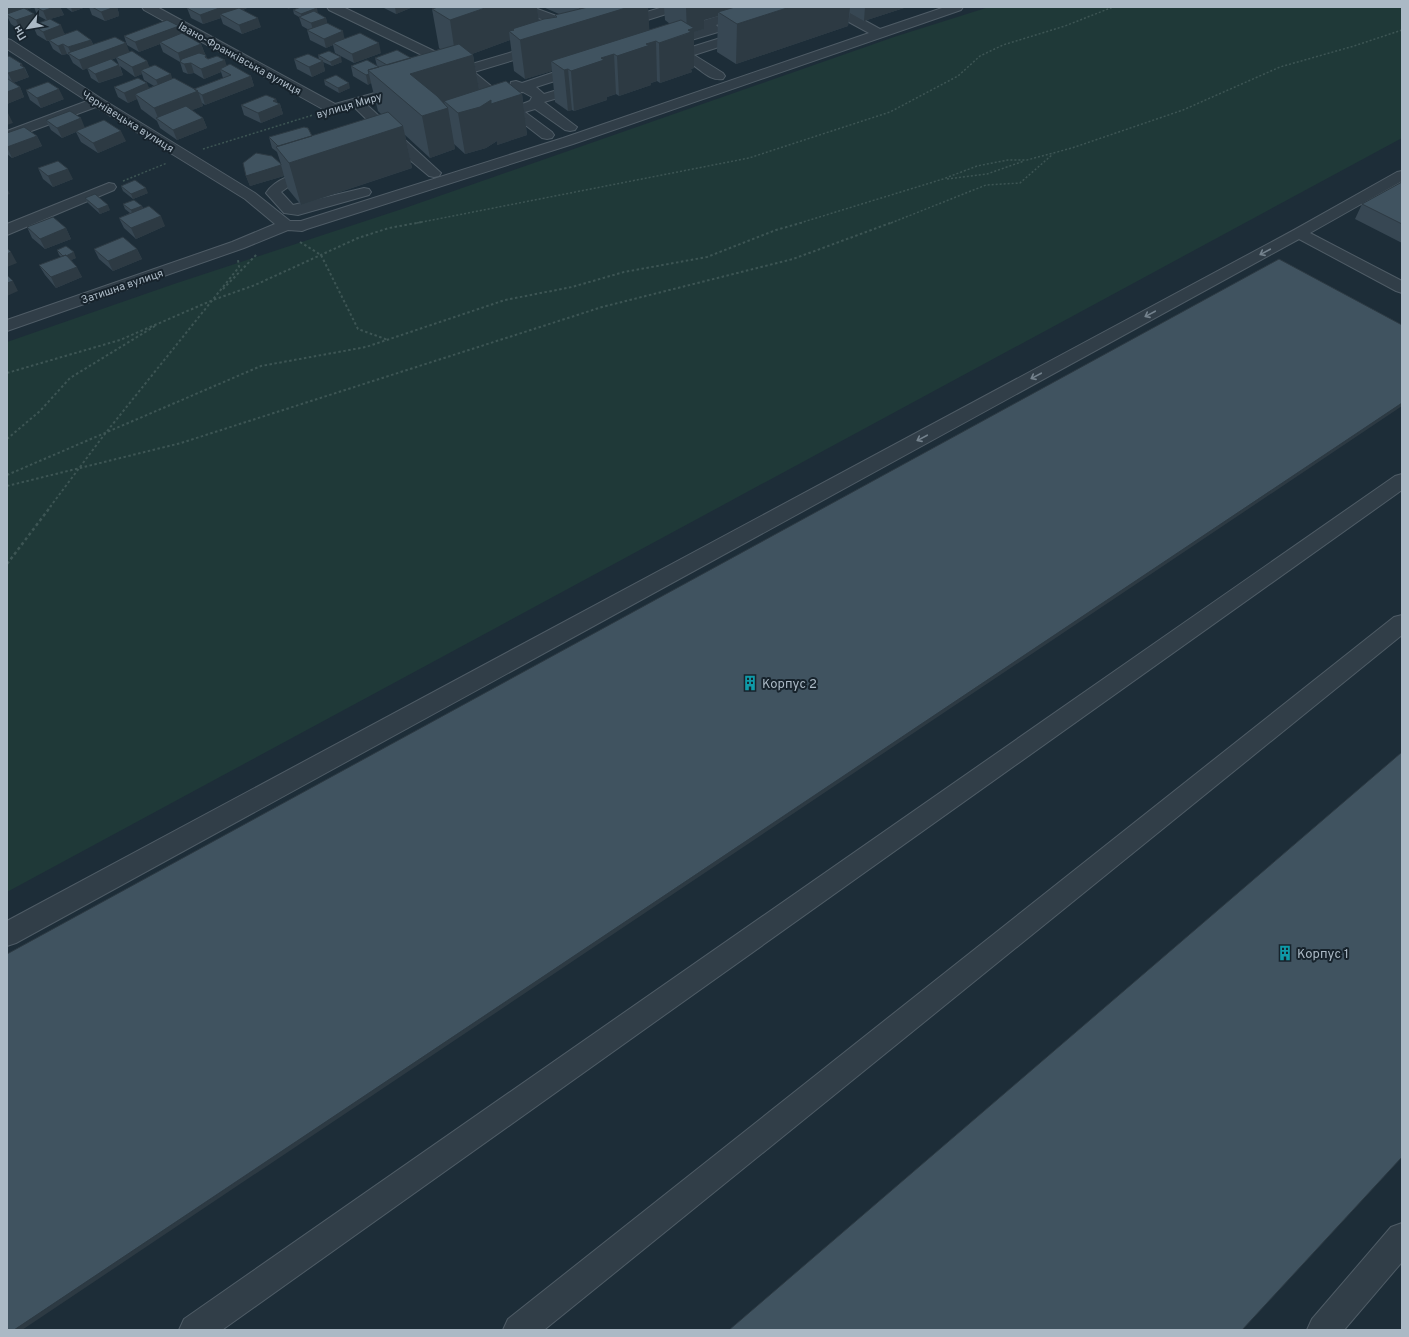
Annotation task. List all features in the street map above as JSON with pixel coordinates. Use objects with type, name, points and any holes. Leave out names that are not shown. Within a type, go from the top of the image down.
[{"type":"street","name":"Івано-Франківська вулиця","points":[[148,7],[333,109]]},
{"type":"street","points":[[333,7],[465,71],[496,97],[495,100],[497,104],[501,107],[513,109],[547,135]]},
{"type":"street","points":[[523,7],[590,33],[568,40]]},
{"type":"street","points":[[611,26],[649,17],[675,7]]},
{"type":"street","points":[[723,72],[704,53],[698,42],[680,36],[714,29],[706,24],[760,7]]},
{"type":"street","points":[[327,170],[281,184],[275,188],[273,193],[289,210],[298,210],[434,173],[570,127],[723,72],[922,7]]},
{"type":"street","points":[[286,225],[302,226],[340,215],[568,141],[958,7]]},
{"type":"street","points":[[828,8],[880,34]]},
{"type":"street","points":[[163,15],[180,9]]},
{"type":"street","points":[[658,62],[755,31]]},
{"type":"street","name":"Чернівецька вулиця","points":[[7,43],[97,102],[250,196],[286,225]]},
{"type":"street","points":[[425,51],[438,44]]},
{"type":"street","points":[[436,80],[553,44]]},
{"type":"street","points":[[662,49],[667,52],[691,58],[723,72]]},
{"type":"street","points":[[7,60],[25,54]]},
{"type":"street","points":[[488,64],[520,88],[537,93],[539,96],[537,102]]},
{"type":"street","points":[[476,103],[496,97],[505,91],[520,88],[591,65]]},
{"type":"street","points":[[483,118],[513,109],[526,108],[537,102],[598,81]]},
{"type":"street","name":"вулиця Миру","points":[[333,109],[414,86]]},
{"type":"street","points":[[7,136],[97,102]]},
{"type":"street","points":[[537,102],[570,127]]},
{"type":"street","points":[[357,103],[403,147],[434,173]]},
{"type":"street","points":[[388,152],[403,147]]},
{"type":"street","points":[[7,934],[1299,233],[1402,175]]},
{"type":"street","points":[[7,230],[109,187]]},
{"type":"street","name":"Затишна вулиця","points":[[7,326],[238,245],[286,225]]},
{"type":"street","points":[[1299,233],[1402,288]]},
{"type":"street","points":[[195,1330],[1402,481]]},
{"type":"street","points":[[519,1330],[1402,624]]},
{"type":"street","points":[[1324,1330],[1402,1238]]},
{"type":"path","points":[[7,373],[120,340],[213,300],[255,285],[358,238],[389,228],[749,158],[890,112],[914,102],[939,88],[958,76],[980,56],[1003,45],[1065,26],[1113,7]]},
{"type":"path","points":[[942,179],[987,174],[1027,160],[1054,154],[1183,110],[1280,67],[1354,46],[1402,30]]},
{"type":"path","name":"вулиця Миру","points":[[109,187],[184,155],[333,109]]},
{"type":"path","points":[[7,486],[181,443],[602,307],[793,259],[935,206],[986,185],[1020,183],[1054,154]]},
{"type":"path","points":[[7,475],[104,435],[261,366],[280,361],[344,353],[388,340],[506,300],[572,286],[624,272],[707,257],[776,230],[942,179],[977,166],[990,163],[1027,160]]},
{"type":"path","points":[[286,225],[280,231],[321,255],[358,329],[388,340]]},
{"type":"path","points":[[7,564],[104,435],[239,267],[238,245]]},
{"type":"path","points":[[213,300],[260,252]]},
{"type":"path","points":[[7,439],[40,411],[70,378],[164,321]]},
{"type":"green space","points":[[989,7],[1402,7],[1402,138],[7,892],[7,342],[174,284],[405,208],[894,37]]},
{"type":"building","points":[[36,7],[54,7],[43,11]]},
{"type":"building","points":[[92,7],[115,7],[101,12]]},
{"type":"building","points":[[222,7],[200,15],[187,8]]},
{"type":"building","points":[[301,7],[317,8],[301,14],[293,10]]},
{"type":"building","points":[[438,7],[488,7],[450,20],[432,9]]},
{"type":"building","points":[[588,7],[629,7],[520,40],[509,31],[544,19],[557,17],[555,15]]},
{"type":"building","points":[[735,7],[790,7],[737,24],[718,12]]},
{"type":"building","points":[[24,8],[34,14],[16,20],[7,15],[7,14]]},
{"type":"building","points":[[239,8],[258,18],[239,25],[220,14]]},
{"type":"building","points":[[314,11],[326,18],[311,23],[299,17]]},
{"type":"building","points":[[50,19],[61,25],[43,32],[33,25]]},
{"type":"building","points":[[167,20],[179,26],[135,42],[124,36]]},
{"type":"building","points":[[681,20],[694,28],[688,30],[691,32],[659,43],[656,41],[646,44],[650,45],[617,56],[614,54],[601,58],[604,60],[571,71],[568,69],[564,70],[551,61]]},
{"type":"building","points":[[327,23],[343,31],[324,39],[307,30]]},
{"type":"building","points":[[77,30],[91,40],[68,47],[63,44],[58,46],[49,40]]},
{"type":"building","points":[[182,33],[201,44],[178,53],[160,42]]},
{"type":"building","points":[[360,33],[379,43],[352,54],[333,43]]},
{"type":"building","points":[[115,37],[126,43],[79,60],[68,53]]},
{"type":"building","points":[[459,44],[473,55],[410,74],[437,96],[448,108],[422,116],[368,70]]},
{"type":"building","points":[[397,50],[411,58],[387,65],[375,58]]},
{"type":"building","points":[[132,51],[147,61],[132,67],[116,57]]},
{"type":"building","points":[[329,51],[341,57],[330,62],[318,55]]},
{"type":"building","points":[[199,53],[206,55],[205,57],[208,59],[217,56],[225,60],[201,69],[191,63],[184,64],[180,62],[182,59]]},
{"type":"building","points":[[308,54],[323,61],[309,67],[294,59]]},
{"type":"building","points":[[9,56],[22,64],[20,65],[25,68],[8,73],[7,57]]},
{"type":"building","points":[[111,59],[119,65],[95,74],[87,68]]},
{"type":"building","points":[[367,60],[379,67],[368,70],[369,74],[366,75],[351,66]]},
{"type":"building","points":[[230,64],[251,76],[202,95],[194,89],[231,75],[220,69]]},
{"type":"building","points":[[155,65],[171,74],[156,80],[141,70]]},
{"type":"building","points":[[336,75],[349,83],[338,88],[324,80]]},
{"type":"building","points":[[138,78],[147,83],[124,93],[114,87]]},
{"type":"building","points":[[174,78],[198,91],[154,108],[135,94]]},
{"type":"building","points":[[8,79],[20,87],[7,92]]},
{"type":"building","points":[[506,81],[522,94],[491,104],[491,100],[480,107],[458,113],[444,101]]},
{"type":"building","points":[[48,82],[59,89],[37,98],[26,90]]},
{"type":"building","points":[[266,95],[276,99],[273,101],[280,104],[258,113],[241,105]]},
{"type":"building","points":[[186,106],[203,118],[173,130],[156,118]]},
{"type":"building","points":[[70,111],[81,118],[57,128],[46,120]]},
{"type":"building","points":[[388,112],[403,126],[289,163],[276,147]]},
{"type":"building","points":[[104,120],[121,131],[93,143],[76,131]]},
{"type":"building","points":[[24,127],[37,136],[7,147],[7,133]]},
{"type":"building","points":[[304,127],[308,128],[312,136],[278,146],[269,137]]},
{"type":"building","points":[[256,153],[272,156],[281,165],[246,176],[243,163]]},
{"type":"building","points":[[58,161],[68,169],[48,176],[38,168]]},
{"type":"building","points":[[135,180],[146,188],[131,194],[121,186]]},
{"type":"building","points":[[1402,182],[1402,224],[1362,204]]},
{"type":"building","points":[[95,194],[108,205],[98,209],[85,198]]},
{"type":"building","points":[[134,200],[142,206],[131,210],[123,204]]},
{"type":"building","points":[[149,206],[161,216],[131,228],[119,218]]},
{"type":"building","points":[[53,217],[66,228],[40,239],[27,227]]},
{"type":"building","points":[[123,237],[137,249],[108,261],[94,249]]},
{"type":"building","points":[[66,246],[74,252],[63,256],[57,250]]},
{"type":"building","points":[[7,248],[11,252],[7,254]]},
{"type":"building","points":[[66,255],[77,267],[51,277],[39,265]]},
{"type":"building","name":"Корпус 2","points":[[1279,259],[1402,325],[1402,403],[14,1330],[7,1330],[7,954]]},
{"type":"building","points":[[7,275],[13,281],[7,283]]},
{"type":"building","name":"Корпус 1","points":[[1402,752],[1402,1157],[1242,1330],[729,1330]]},
{"type":"place","name":"Корпус 2","points":[[750,683]]},
{"type":"place","name":"Корпус 1","points":[[1285,953]]}]
